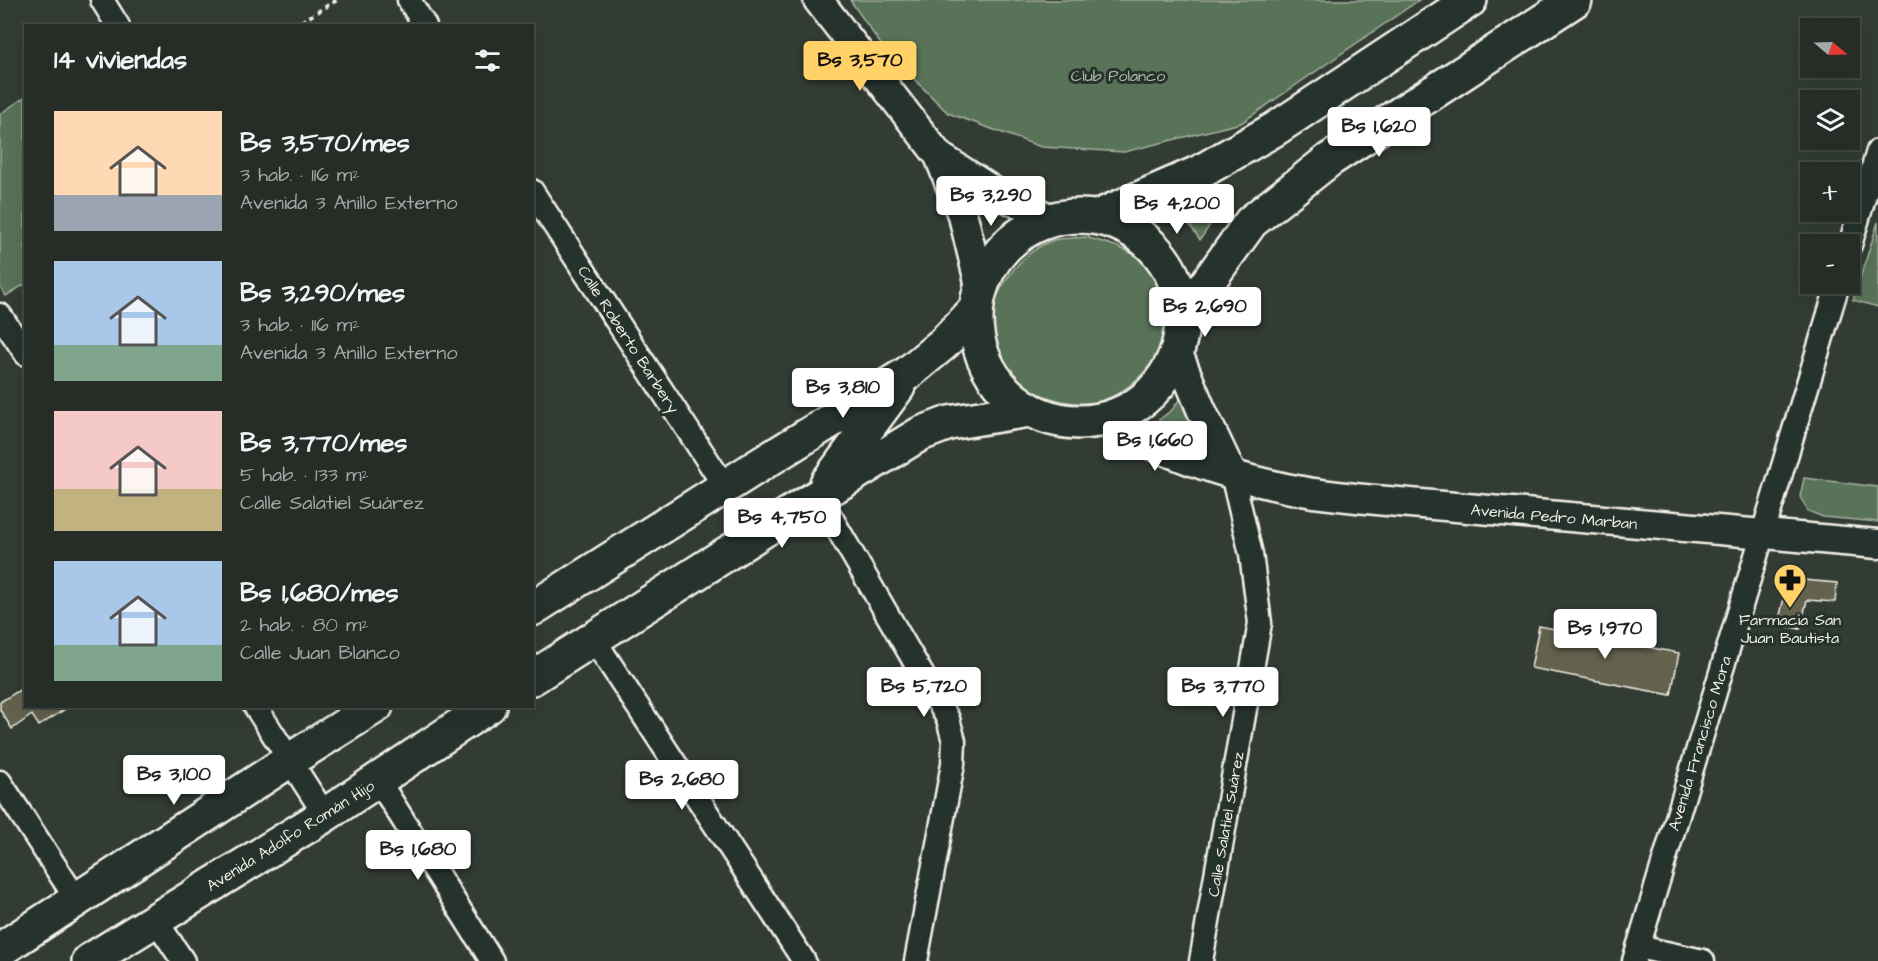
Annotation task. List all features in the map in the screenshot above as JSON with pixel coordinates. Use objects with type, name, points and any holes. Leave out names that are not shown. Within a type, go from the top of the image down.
[{"type":"main road","points":[[1097,217],[1200,172],[1275,129],[1470,0]]},
{"type":"main road","points":[[1182,318],[1251,222],[1329,160],[1575,0]]},
{"type":"main road","points":[[534,608],[908,373],[944,343],[978,298],[996,256],[1020,233],[1051,219],[1074,215],[1097,217],[1130,229],[1158,252],[1176,283],[1182,318],[1177,351],[1166,375],[1148,396],[1125,411],[1100,420],[1075,423],[1059,420],[1029,410],[1005,392],[987,367],[977,339],[978,298]]},
{"type":"main road","points":[[818,495],[908,373]]},
{"type":"main road","points":[[534,677],[818,495],[920,434],[950,423],[1029,410]]},
{"type":"main road","points":[[0,950],[373,708]]},
{"type":"main road","name":"Avenida Adolfo Román Hijo","points":[[89,961],[325,815],[486,708]]},
{"type":"street","points":[[102,0],[117,24]]},
{"type":"street","points":[[409,0],[424,24]]},
{"type":"street","points":[[818,0],[939,156],[964,220],[978,298]]},
{"type":"street","points":[[1853,234],[1878,151]]},
{"type":"street","points":[[939,156],[993,191],[1051,219]]},
{"type":"street","name":"Calle Roberto Barbery","points":[[534,193],[725,487]]},
{"type":"street","name":"Avenida Francisco Mora","points":[[1636,954],[1835,294]]},
{"type":"street","points":[[0,315],[24,351]]},
{"type":"street","points":[[1177,351],[1232,474]]},
{"type":"street","name":"Avenida Pedro Marban","points":[[1100,420],[1135,439],[1185,459],[1232,474],[1311,492],[1387,501],[1878,544]]},
{"type":"street","name":"Calle Salatiel Suárez","points":[[1201,961],[1260,623],[1251,554],[1232,474]]},
{"type":"street","points":[[818,495],[948,719],[954,741],[953,764],[916,961]]},
{"type":"street","points":[[593,638],[804,961]]},
{"type":"street","points":[[256,708],[325,815]]},
{"type":"street","points":[[378,780],[492,961]]},
{"type":"street","points":[[0,782],[77,900]]},
{"type":"street","points":[[155,919],[183,961]]},
{"type":"street","points":[[1636,954],[1703,961]]},
{"type":"path","points":[[297,24],[337,0]]},
{"type":"green space","name":"Club Polanco","points":[[850,0],[1419,0],[1241,123],[1124,152],[1041,147],[948,113],[884,49]]},
{"type":"green space","points":[[24,98],[24,285],[6,296],[0,287],[0,114]]},
{"type":"green space","points":[[1230,195],[1200,240],[1187,221],[1176,211],[1210,203]]},
{"type":"green space","points":[[1878,222],[1878,307],[1853,300],[1855,294],[1860,294],[1860,278]]},
{"type":"green space","points":[[1086,237],[1123,249],[1146,263],[1165,297],[1168,315],[1166,333],[1159,350],[1136,380],[1104,400],[1078,403],[1043,395],[1029,389],[1017,379],[1002,361],[992,336],[991,324],[995,302],[1000,291],[1022,260],[1048,242]]},
{"type":"green space","points":[[1181,397],[1201,438],[1201,451],[1147,429],[1173,409]]},
{"type":"green space","points":[[1804,478],[1878,487],[1878,522],[1823,517],[1808,511],[1800,497]]},
{"type":"building","points":[[1803,580],[1837,583],[1835,602],[1807,600],[1800,629],[1778,624],[1785,593]]},
{"type":"building","points":[[1539,626],[1679,653],[1671,695],[1531,668]]},
{"type":"building","points":[[24,687],[24,708],[67,708],[39,726],[32,715],[12,729],[0,710],[0,702]]},
{"type":"place","name":"Farmacia San Juan Bautista","points":[[1790,609]]}]
